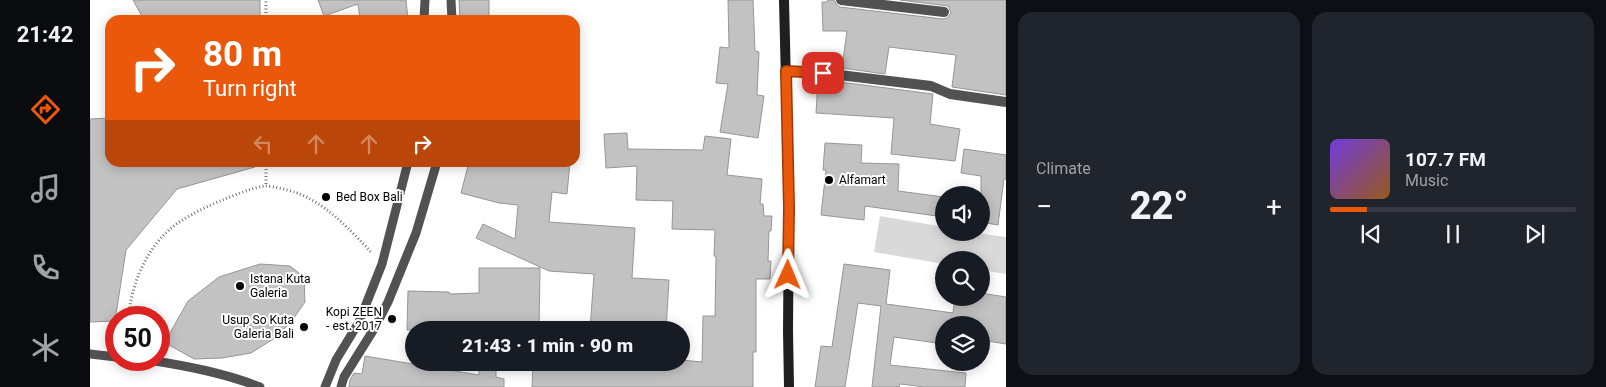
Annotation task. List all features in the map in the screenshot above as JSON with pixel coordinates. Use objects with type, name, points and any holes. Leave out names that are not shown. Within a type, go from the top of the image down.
[{"type":"main road","points":[[784,0],[789,208],[789,387]]},
{"type":"street","points":[[841,0],[944,12]]},
{"type":"street","points":[[786,71],[823,73],[931,86],[950,94],[1006,102]]},
{"type":"lane","points":[[424,0],[424,15]]},
{"type":"lane","points":[[451,0],[452,15]]},
{"type":"lane","points":[[325,387],[336,360],[359,322],[382,264],[407,167]]},
{"type":"lane","points":[[341,387],[344,377],[374,329],[388,302],[416,233],[436,167]]},
{"type":"lane","points":[[90,354],[105,356]]},
{"type":"lane","points":[[170,364],[195,368],[260,387]]},
{"type":"path","points":[[266,0],[266,15]]},
{"type":"path","points":[[266,167],[266,186]]},
{"type":"path","points":[[130,306],[135,281],[144,262],[162,238],[179,222],[202,209],[266,186],[294,192],[319,204],[344,224],[382,264]]},
{"type":"shaded area","points":[[880,216],[935,225],[935,241],[990,241],[990,235],[1006,237],[1006,274],[990,271],[990,251],[935,251],[935,262],[874,252]]},
{"type":"building","points":[[133,0],[260,0],[260,15],[141,15]]},
{"type":"building","points":[[318,0],[406,0],[408,15],[359,15],[358,4],[324,15]]},
{"type":"building","points":[[459,0],[489,0],[489,15],[460,15]]},
{"type":"building","points":[[728,0],[753,0],[755,51],[759,52],[757,95],[764,96],[758,138],[720,132],[728,84],[716,83],[720,47],[729,48]]},
{"type":"building","points":[[828,0],[834,0],[840,7],[943,19],[947,18],[951,13],[948,6],[900,0],[1006,0],[1006,95],[952,87],[956,55],[889,47],[885,74],[842,68],[847,31],[823,31],[822,2],[827,2]]},
{"type":"building","points":[[818,81],[933,94],[930,124],[960,129],[955,161],[891,154],[894,118],[816,113]]},
{"type":"building","points":[[105,118],[105,167],[255,167],[177,189],[126,250],[117,306],[105,306],[105,321],[90,322],[90,119]]},
{"type":"building","points":[[627,133],[628,149],[703,150],[705,136],[731,139],[727,175],[762,179],[760,204],[763,204],[764,216],[772,216],[771,231],[769,231],[768,261],[771,261],[770,279],[756,279],[756,352],[753,352],[753,387],[532,387],[533,371],[690,371],[690,361],[702,362],[703,316],[715,316],[715,230],[672,229],[673,201],[636,200],[637,166],[606,168],[604,134]]},
{"type":"building","points":[[825,143],[862,145],[861,163],[899,164],[898,191],[935,196],[935,216],[865,206],[864,220],[821,215],[826,170],[823,170]]},
{"type":"building","points":[[964,149],[1006,155],[1006,179],[1004,179],[998,225],[990,224],[990,186],[981,186],[981,176],[961,173]]},
{"type":"building","points":[[468,167],[570,167],[567,194],[552,192],[549,222],[635,228],[632,278],[669,280],[667,321],[591,321],[594,274],[549,271],[476,238],[483,224],[515,239],[518,205],[499,203],[461,193]]},
{"type":"building","points":[[260,264],[290,266],[304,277],[305,302],[291,322],[275,338],[251,353],[222,358],[194,359],[170,346],[170,333],[188,301],[219,277]]},
{"type":"building","points":[[844,264],[890,270],[886,304],[953,313],[954,306],[990,306],[990,294],[1006,297],[1006,344],[990,341],[990,316],[935,316],[935,343],[894,337],[890,365],[966,373],[965,387],[925,387],[900,384],[899,387],[872,387],[881,306],[858,303],[845,387],[815,387],[821,346],[832,347]]},
{"type":"building","points":[[479,268],[540,268],[539,321],[407,321],[408,291],[449,292],[449,294],[479,293]]},
{"type":"building","points":[[365,356],[405,363],[405,371],[455,371],[479,375],[479,371],[496,371],[496,377],[504,379],[504,387],[349,387],[354,373],[362,374]]},
{"type":"place","name":"Alfamart","points":[[829,180]]},
{"type":"place","name":"Bed Box Bali","points":[[326,197]]},
{"type":"place","name":"Istana Kuta Galeria","points":[[240,286]]},
{"type":"place","name":"Kopi ZEEN - est. 2017","points":[[392,319]]},
{"type":"place","name":"Usup So Kuta Galeria Bali","points":[[304,327]]},
{"type":"route","points":[[788,275],[789,208],[786,71],[823,73]]}]
